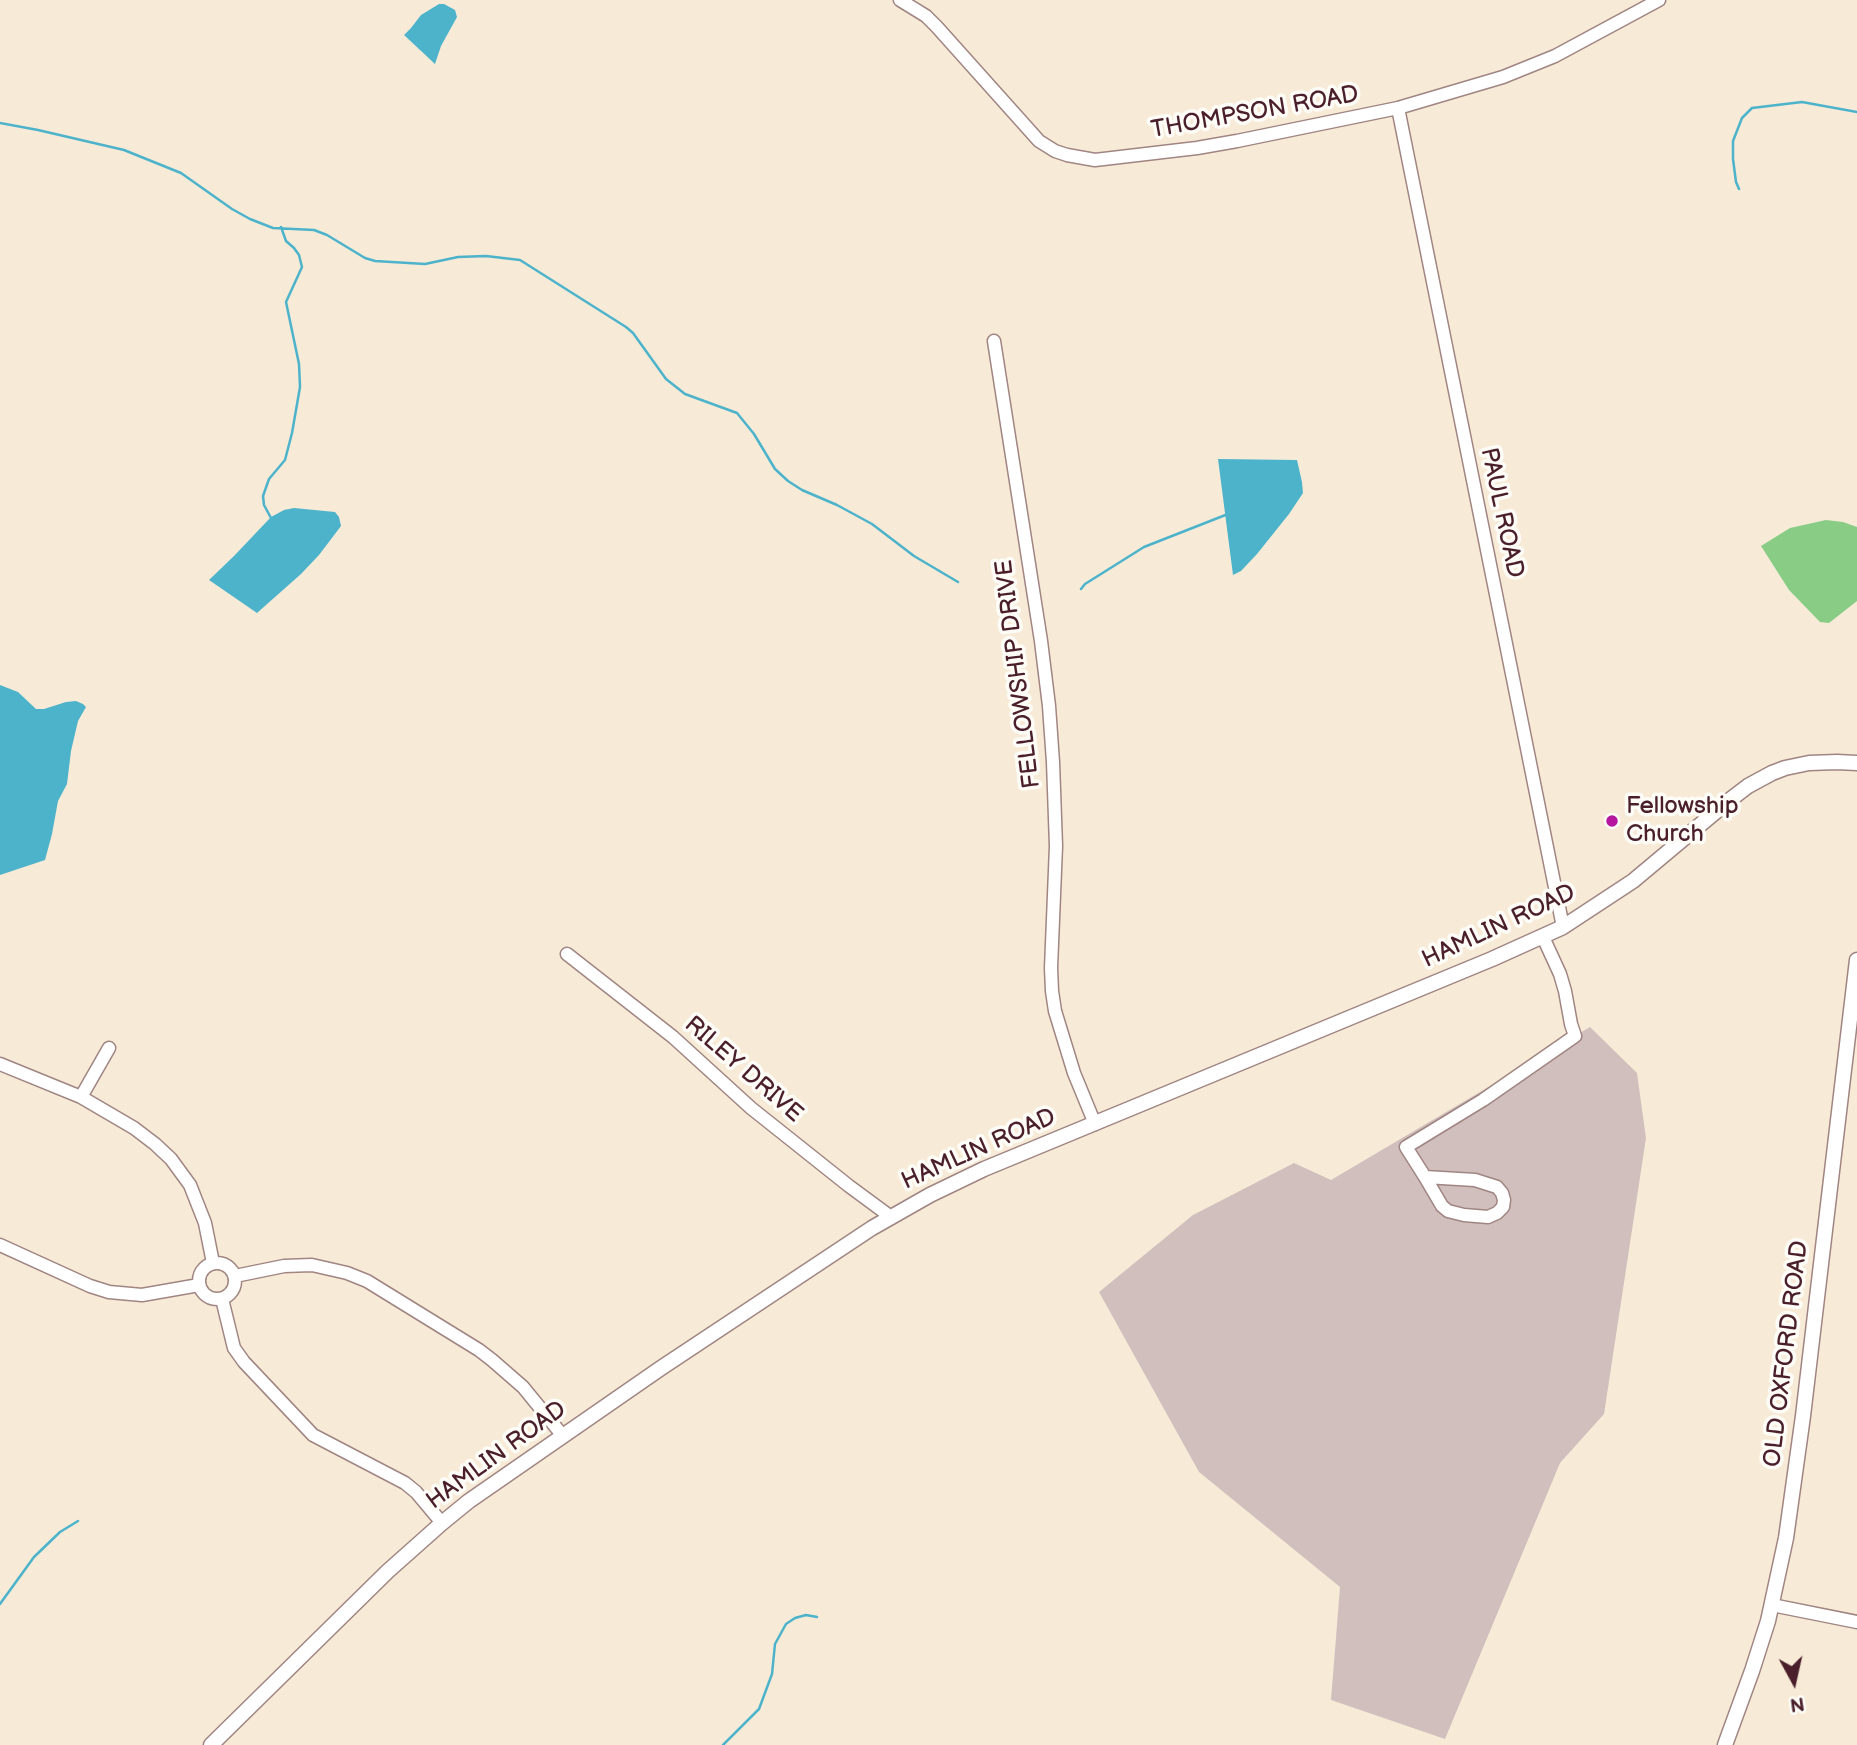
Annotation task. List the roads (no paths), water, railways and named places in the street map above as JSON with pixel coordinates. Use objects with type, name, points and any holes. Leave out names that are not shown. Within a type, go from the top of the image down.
[{"type":"street","name":"THOMPSON ROAD","points":[[900,0],[920,5],[1039,141],[1055,151],[1081,159],[1106,159],[1197,148],[1398,108],[1503,77],[1545,60],[1659,0]]},
{"type":"street","name":"PAUL ROAD","points":[[1398,108],[1563,927]]},
{"type":"street","name":"FELLOWSHIP DRIVE","points":[[994,341],[1049,706],[1056,846],[1052,991],[1074,1073],[1095,1124]]},
{"type":"street","name":"HAMLIN ROAD","points":[[211,1745],[357,1600],[442,1523],[498,1480],[739,1315],[891,1217],[957,1181],[1563,927],[1633,881],[1731,799],[1759,780],[1785,768],[1809,763],[1857,763]]},
{"type":"street","points":[[1424,1177],[1475,1180],[1497,1187],[1502,1193],[1503,1207],[1488,1217],[1448,1211],[1442,1206],[1424,1177],[1406,1147],[1483,1100],[1576,1036],[1560,974],[1543,937]]},
{"type":"street","name":"RILEY DRIVE","points":[[567,954],[673,1037],[751,1108],[891,1217]]},
{"type":"street","name":"OLD OXFORD ROAD","points":[[1724,1745],[1752,1671],[1772,1605],[1786,1538],[1857,960]]},
{"type":"street","points":[[81,1097],[110,1048]]},
{"type":"street","points":[[0,1063],[81,1097],[134,1128],[155,1144],[171,1159],[190,1185],[205,1223],[214,1263]]},
{"type":"street","points":[[0,1245],[109,1292],[142,1295],[200,1285]]},
{"type":"street","points":[[214,1263],[227,1265],[235,1276],[233,1290],[222,1299],[208,1297],[200,1285],[202,1271],[214,1263]]},
{"type":"street","points":[[235,1276],[284,1266],[312,1265],[367,1281],[492,1360],[523,1387],[563,1436]]},
{"type":"street","points":[[222,1299],[234,1348],[313,1435],[405,1483],[442,1523]]},
{"type":"street","points":[[1772,1605],[1857,1622]]},
{"type":"water","points":[[439,4],[455,10],[457,17],[441,46],[435,64],[404,35],[421,15]]},
{"type":"water","points":[[1218,459],[1297,460],[1302,482],[1303,493],[1289,514],[1257,554],[1241,571],[1233,575]]},
{"type":"water","points":[[294,508],[335,512],[341,526],[301,574],[257,613],[209,580],[271,517]]},
{"type":"water","points":[[0,685],[18,692],[36,709],[76,701],[86,707],[78,721],[67,784],[58,801],[45,860],[0,875]]},
{"type":"waterway","points":[[1739,189],[1733,159],[1733,141],[1742,118],[1752,108],[1802,102],[1857,112]]},
{"type":"waterway","points":[[0,123],[124,150],[181,173],[250,219],[273,228],[314,230],[375,261],[425,264],[458,257],[486,256],[520,260],[626,327],[666,379],[685,394],[737,413],[754,434],[775,469],[788,481],[872,524],[914,556],[958,582]]},
{"type":"waterway","points":[[271,518],[264,505],[263,496],[269,479],[285,460],[300,387],[299,364],[286,302],[302,267],[299,255],[286,241],[281,227]]},
{"type":"waterway","points":[[1081,589],[1144,547],[1228,514]]},
{"type":"waterway","points":[[0,1604],[34,1557],[60,1532],[78,1521]]},
{"type":"waterway","points":[[723,1745],[759,1709],[772,1674],[775,1644],[786,1624],[806,1615],[817,1617]]},
{"type":"place","name":"Fellowship Church","points":[[1612,821]]}]
